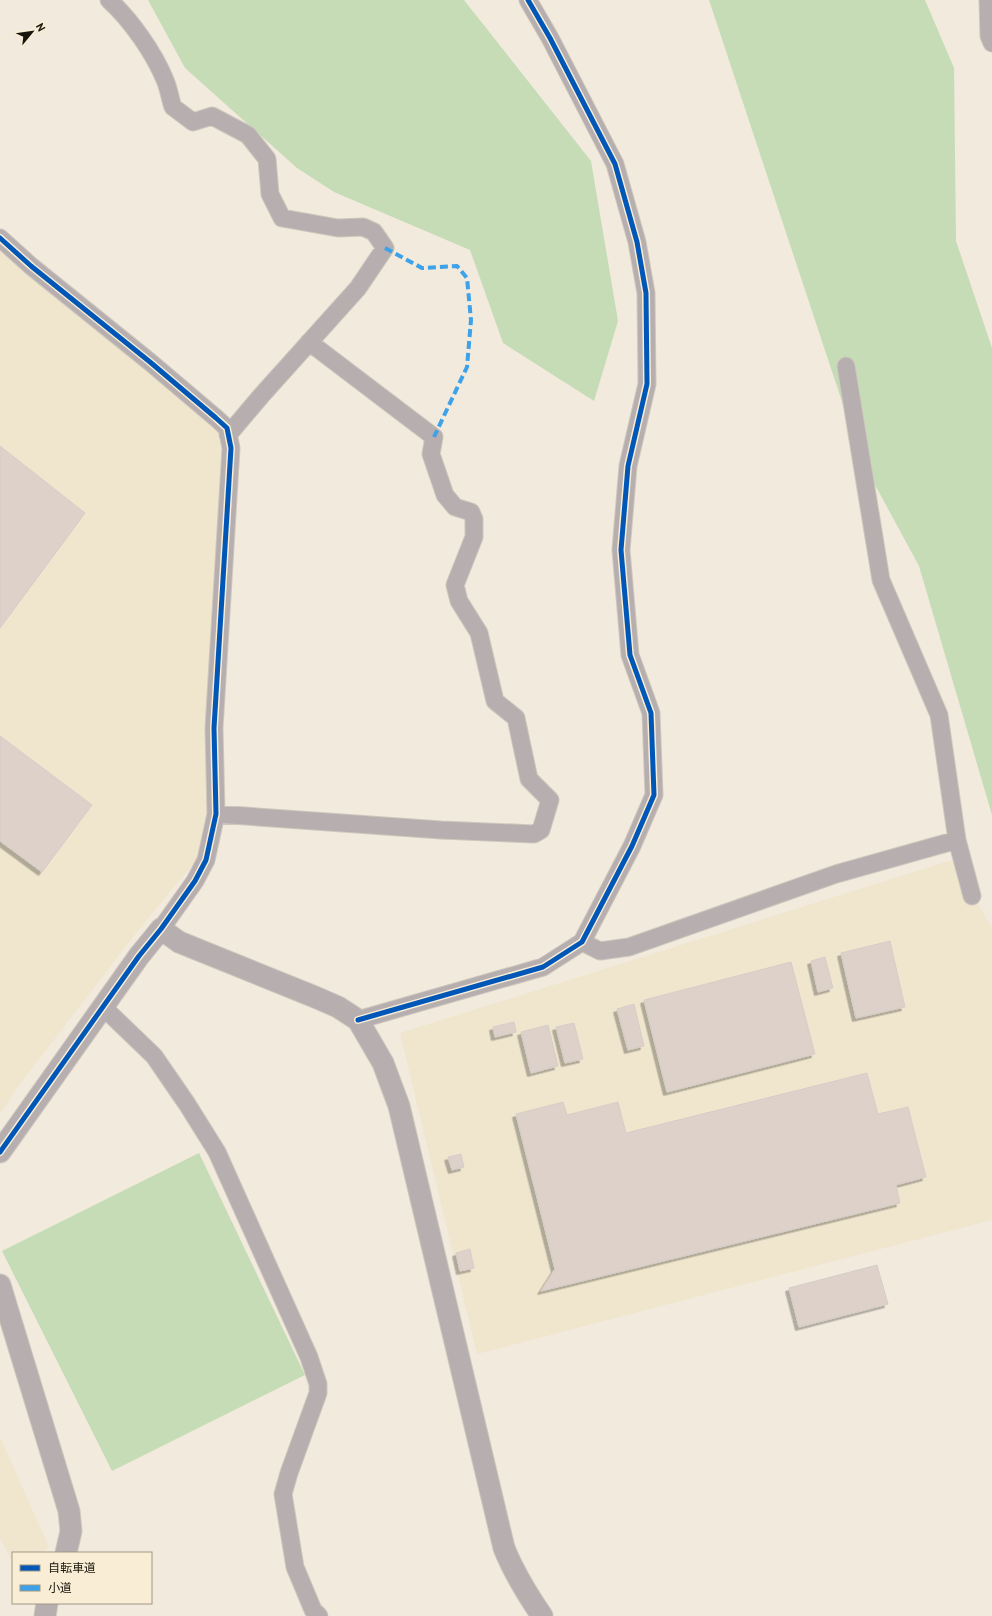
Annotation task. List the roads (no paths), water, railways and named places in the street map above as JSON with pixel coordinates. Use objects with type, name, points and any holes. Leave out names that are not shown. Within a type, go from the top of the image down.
[{"type":"street","points":[[109,0],[119,9],[143,40],[166,81],[172,107],[193,122],[212,116],[248,135],[267,159],[270,194],[282,218],[338,228],[363,227],[374,232],[385,248],[358,288],[228,435]]},
{"type":"street","points":[[358,1020],[543,967],[582,942],[632,846],[654,794],[651,713],[630,655],[621,550],[628,466],[647,384],[646,293],[637,242],[615,164],[550,38],[528,0]]},
{"type":"street","points":[[988,0],[989,36],[992,43]]},
{"type":"street","points":[[0,238],[31,266],[150,362],[216,418],[227,428],[231,448],[214,728],[216,814],[206,860],[195,881],[161,929],[139,956],[0,1152]]},
{"type":"street","points":[[216,814],[442,830],[534,834],[541,830],[550,800],[529,779],[516,718],[495,701],[479,633],[459,601],[455,585],[474,538],[474,519],[471,512],[455,507],[445,495],[431,454],[434,437],[309,342]]},
{"type":"street","points":[[846,366],[881,580],[939,715],[957,840],[972,896]]},
{"type":"street","points":[[582,942],[600,951],[629,948],[836,874],[957,840]]},
{"type":"street","points":[[161,929],[179,942],[338,1007],[358,1020],[383,1063],[399,1106],[504,1548],[514,1572],[542,1616]]},
{"type":"street","points":[[103,1007],[154,1056],[187,1104],[217,1152],[309,1357],[318,1384],[318,1393],[289,1473],[283,1494],[295,1567],[314,1610],[319,1616]]},
{"type":"street","points":[[0,1285],[69,1511],[71,1531],[66,1552]]},
{"type":"street","points":[[45,1616],[47,1604]]}]
